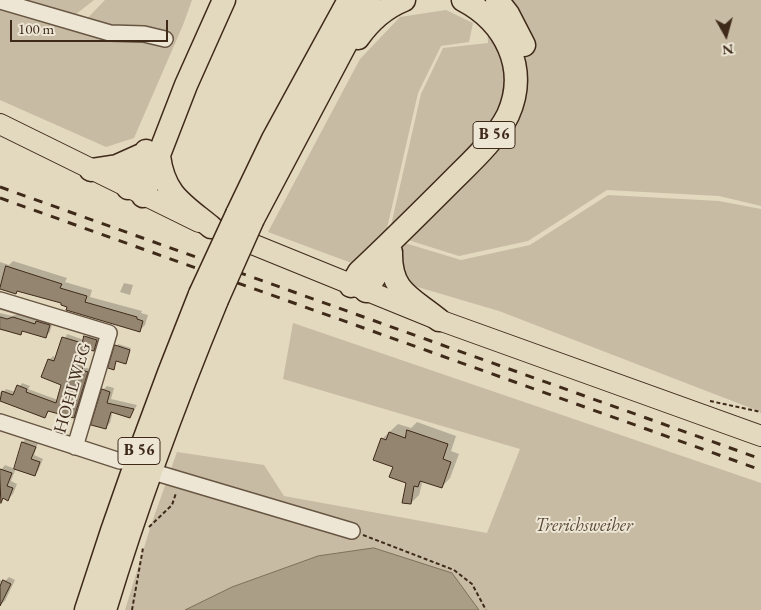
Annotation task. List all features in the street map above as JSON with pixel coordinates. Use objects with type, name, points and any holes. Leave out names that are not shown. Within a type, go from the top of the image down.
[{"type":"highway","points":[[211,227],[177,199],[166,186],[152,154],[214,0]]},
{"type":"highway","points":[[135,192],[224,0]]},
{"type":"highway","points":[[315,63],[319,38],[339,0]]},
{"type":"highway","name":"B 56","points":[[86,610],[115,517],[154,408],[245,216],[273,138],[349,0]]},
{"type":"highway","name":"B 56","points":[[245,216],[325,83],[369,0]]},
{"type":"highway","name":"B 56","points":[[325,83],[369,24],[391,5],[404,0]]},
{"type":"highway","name":"B 56","points":[[358,289],[359,272],[480,153],[507,115],[513,100],[516,76],[512,55],[502,32],[481,9],[463,0]]},
{"type":"highway","points":[[358,289],[406,234],[481,161],[509,128],[521,106],[528,84],[528,58],[520,35],[497,0]]},
{"type":"highway","points":[[91,170],[117,166],[152,154]]},
{"type":"highway","points":[[391,252],[390,268],[392,278],[439,320]]},
{"type":"highway","name":"B 56","points":[[105,610],[132,520],[172,411],[208,297]]},
{"type":"main road","points":[[0,124],[135,192],[211,227],[358,289],[761,436]]},
{"type":"street","points":[[0,1],[110,33],[144,34],[165,39]]},
{"type":"street","name":"HOHLWEG","points":[[0,300],[109,333],[75,447]]},
{"type":"street","name":"HOHLWEG","points":[[1,424],[120,461]]},
{"type":"street","points":[[160,474],[352,531]]},
{"type":"path","points":[[706,401],[714,400],[761,412]]},
{"type":"path","points":[[147,529],[172,505],[179,479]]},
{"type":"path","points":[[352,531],[454,570],[472,584],[486,610]]},
{"type":"path","points":[[132,610],[143,548]]},
{"type":"green space","points":[[15,0],[94,0],[71,18]]},
{"type":"green space","points":[[105,0],[192,0],[134,138],[106,147],[0,100],[0,4],[78,28]]},
{"type":"green space","points":[[486,0],[761,0],[761,206],[719,196],[607,190],[528,241],[459,256],[389,234],[421,94],[443,48],[488,43]]},
{"type":"green space","points":[[446,10],[473,23],[469,42],[441,46],[418,93],[385,237],[461,260],[530,245],[608,195],[719,201],[761,209],[761,412],[499,311],[411,285],[268,232],[360,59],[400,17]]},
{"type":"green space","name":"Trerichsweiher","points":[[293,323],[761,483],[761,610],[125,610],[151,525],[177,452],[264,465],[284,496],[487,533],[520,449],[283,379]]},
{"type":"shaded area","points":[[374,548],[452,573],[479,610],[185,610],[232,587],[318,556]]},
{"type":"building","points":[[6,266],[62,284],[60,288],[87,296],[85,302],[137,317],[137,319],[143,321],[140,332],[66,310],[67,307],[61,305],[61,303],[17,291],[16,294],[0,289]]},
{"type":"building","points":[[0,317],[7,319],[13,317],[35,324],[36,321],[50,325],[46,338],[22,331],[21,335],[0,329]]},
{"type":"building","points":[[84,336],[97,340],[94,351],[89,350],[82,370],[88,372],[74,418],[48,411],[45,418],[0,401],[2,391],[13,395],[17,385],[27,389],[26,392],[56,403],[61,385],[41,377],[48,359],[54,361],[62,337],[82,343]]},
{"type":"building","points":[[115,345],[130,350],[126,364],[116,361],[114,370],[108,368]]},
{"type":"building","points":[[102,389],[110,392],[107,403],[134,409],[130,418],[111,412],[106,429],[91,425]]},
{"type":"building","points":[[407,430],[448,444],[443,459],[451,462],[442,488],[420,481],[418,487],[414,486],[411,504],[402,503],[406,483],[389,477],[393,467],[373,460],[381,438],[386,440],[389,432],[405,438]]},
{"type":"building","points":[[22,442],[36,447],[31,459],[40,462],[35,476],[14,469]]},
{"type":"building","points":[[0,469],[12,473],[7,486],[13,488],[8,501],[3,498],[1,503]]},
{"type":"building","points":[[3,580],[11,584],[0,606],[0,587]]},
{"type":"railway","points":[[0,187],[761,459]]},
{"type":"railway","points":[[0,198],[761,470]]}]
